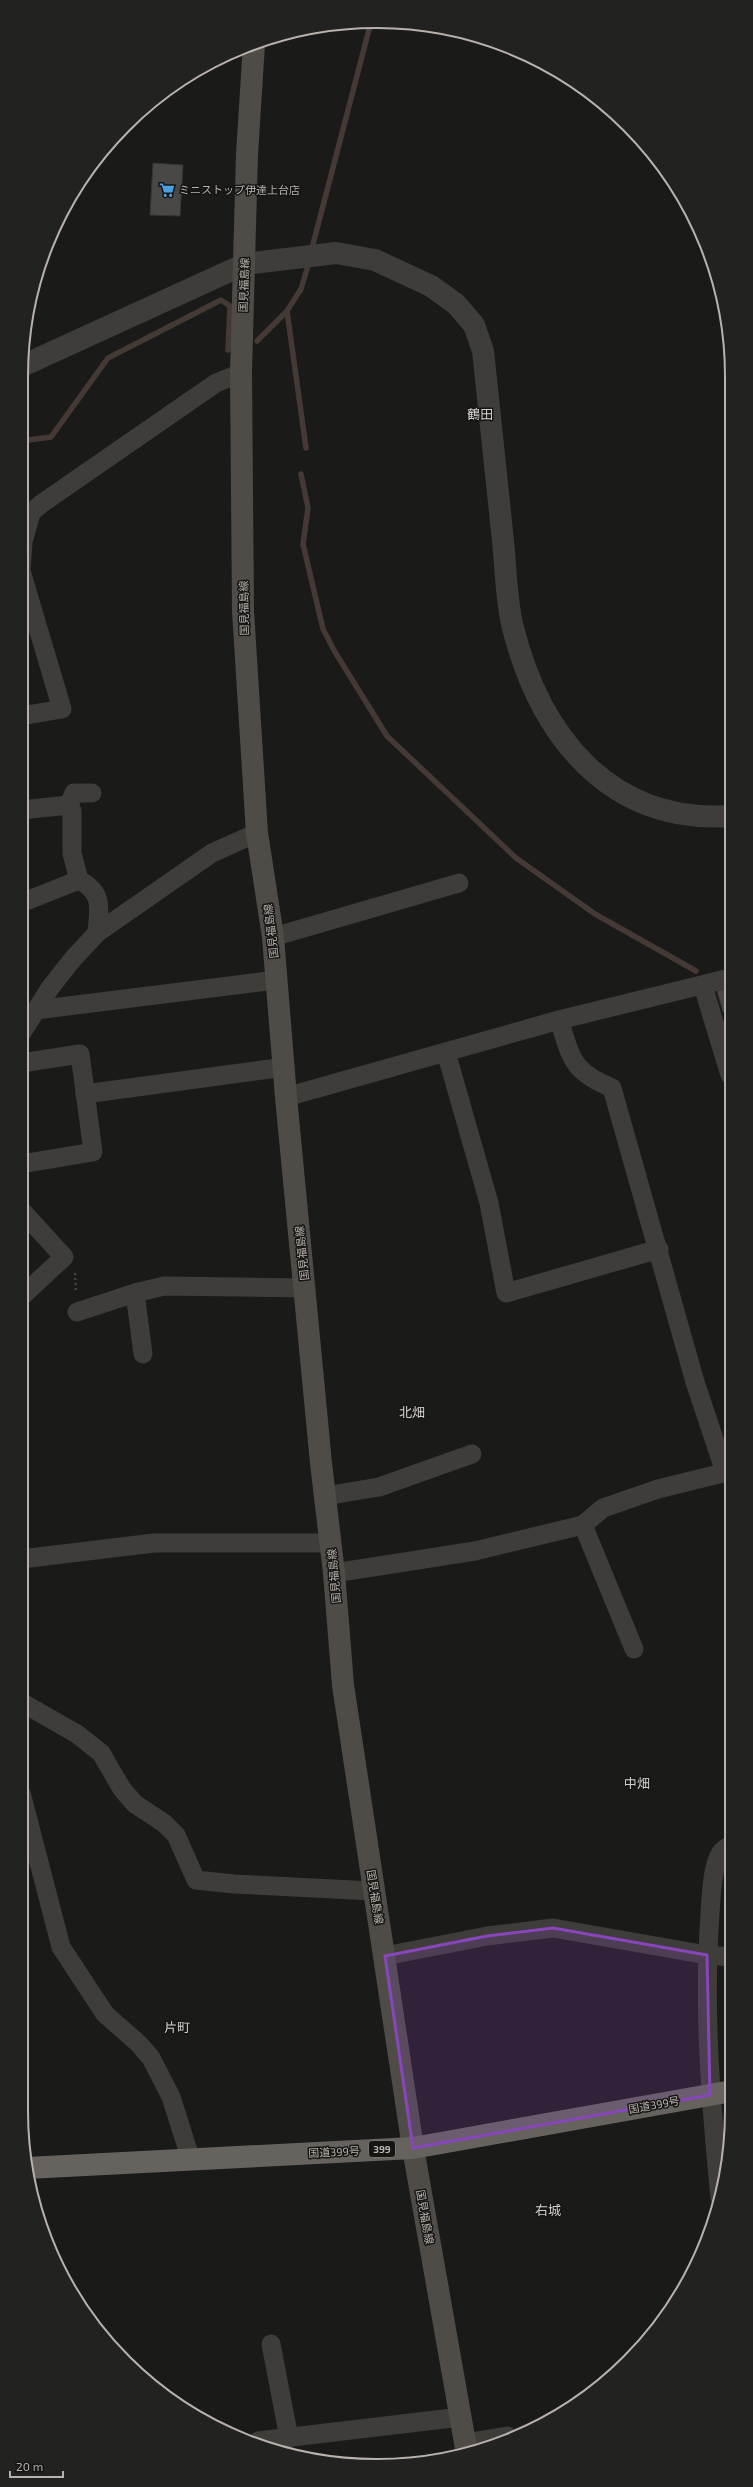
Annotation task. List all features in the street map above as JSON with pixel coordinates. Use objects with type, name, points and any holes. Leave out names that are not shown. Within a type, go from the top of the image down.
[{"type":"highway","name":"国道399号","points":[[33,2167],[413,2148],[725,2092]]},
{"type":"main road","name":"国見福島線","points":[[254,50],[247,154],[241,373],[244,611],[258,834],[274,937],[276,980],[285,1067],[286,1097],[306,1288],[325,1496],[334,1573],[343,1685],[413,2148],[466,2447]]},
{"type":"street","points":[[29,362],[245,264],[336,253],[375,260],[431,286],[456,304],[474,325],[483,351],[512,627],[528,672],[546,712],[562,739],[582,763],[602,781],[654,808],[680,813],[725,816]]},
{"type":"street","points":[[28,524],[31,513],[216,383],[241,373]]},
{"type":"street","points":[[28,595],[62,709],[28,715]]},
{"type":"street","points":[[92,793],[74,793],[69,805],[72,811],[72,853],[79,880],[92,887],[100,904],[97,933]]},
{"type":"street","points":[[28,809],[69,805]]},
{"type":"street","points":[[28,1023],[72,960],[97,933],[212,853],[258,834]]},
{"type":"street","points":[[28,900],[79,880]]},
{"type":"street","points":[[274,937],[458,882]]},
{"type":"street","points":[[286,1097],[559,1020],[725,979]]},
{"type":"street","points":[[36,1010],[276,980]]},
{"type":"street","points":[[703,986],[725,1059]]},
{"type":"street","points":[[559,1020],[573,1063],[592,1078],[612,1088],[659,1248],[695,1382],[725,1464]]},
{"type":"street","points":[[446,1052],[488,1203],[506,1293],[659,1248]]},
{"type":"street","points":[[28,1062],[80,1054],[93,1152],[28,1163]]},
{"type":"street","points":[[85,1094],[285,1067]]},
{"type":"street","points":[[28,1218],[64,1257],[28,1290]]},
{"type":"street","points":[[77,1312],[135,1293],[164,1286],[306,1288]]},
{"type":"street","points":[[135,1293],[143,1354]]},
{"type":"street","points":[[325,1496],[379,1488],[472,1454]]},
{"type":"street","points":[[334,1573],[475,1552],[583,1525],[603,1508],[658,1489],[725,1473]]},
{"type":"street","points":[[583,1525],[634,1649]]},
{"type":"street","points":[[28,1558],[154,1542],[331,1543]]},
{"type":"street","points":[[28,1706],[77,1734],[101,1753],[122,1789],[135,1804],[164,1823],[176,1835],[196,1880],[234,1884],[373,1891]]},
{"type":"street","points":[[28,1844],[61,1947],[105,2014],[139,2044],[151,2058],[171,2097],[191,2160]]},
{"type":"street","points":[[718,2178],[710,2095],[707,1955],[712,1888],[718,1862],[725,1848]]},
{"type":"street","points":[[385,1956],[487,1936],[553,1928],[707,1955],[725,1956]]},
{"type":"street","points":[[34,2170],[48,2166]]},
{"type":"street","points":[[271,2344],[289,2438]]},
{"type":"street","points":[[263,2441],[461,2417]]},
{"type":"path","points":[[64,1257],[75,1267],[77,1312]]},
{"type":"highlighted area","points":[[553,1928],[707,1955],[710,2095],[413,2148],[385,1956],[487,1936]]},
{"type":"building","name":"ミニストップ伊達上台店","points":[[153,163],[183,165],[180,216],[150,215]]},
{"type":"building","points":[[725,989],[725,1011],[723,1012],[717,991]]},
{"type":"waterway","points":[[311,252],[369,28]]},
{"type":"waterway","points":[[257,341],[287,311],[301,289],[309,262]]},
{"type":"waterway","points":[[28,440],[51,437],[108,358],[221,300],[230,306],[228,350]]},
{"type":"waterway","points":[[287,311],[306,448]]},
{"type":"waterway","points":[[301,474],[308,508],[303,544],[323,629],[335,652],[387,736],[516,858],[595,914],[696,971]]},
{"type":"place","name":"ミニストップ伊達上台店","points":[[167,190]]},
{"type":"district","name":"鶴田","points":[[480,414]]},
{"type":"district","name":"北畑","points":[[412,1412]]},
{"type":"district","name":"中畑","points":[[637,1783]]},
{"type":"district","name":"片町","points":[[177,2027]]},
{"type":"district","name":"右城","points":[[548,2210]]}]
